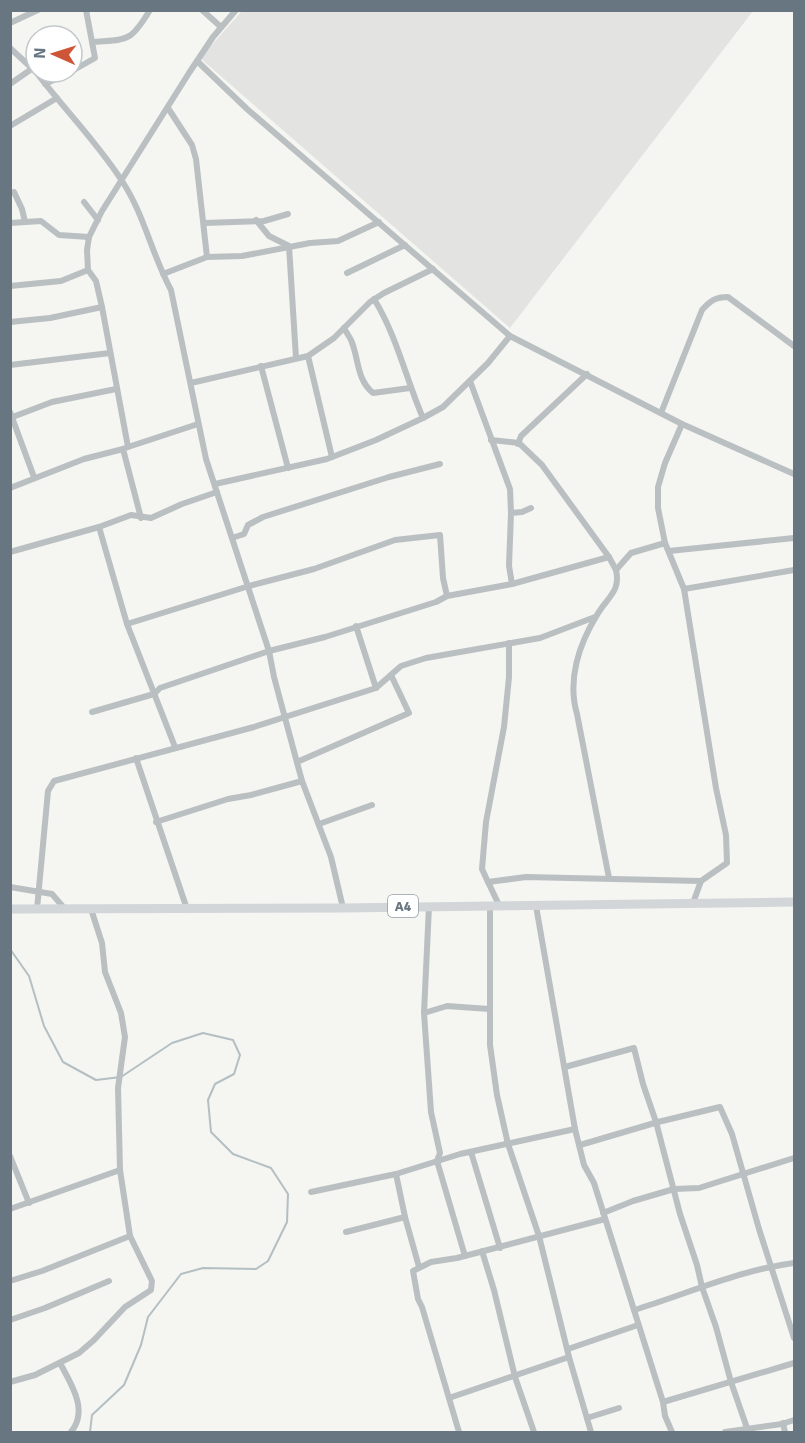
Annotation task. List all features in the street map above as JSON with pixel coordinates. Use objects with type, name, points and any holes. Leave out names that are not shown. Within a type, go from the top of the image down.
[{"type":"highway","name":"A4","points":[[10,909],[343,908],[795,902]]},
{"type":"street","points":[[10,23],[38,10]]},
{"type":"street","points":[[84,64],[94,58],[86,10]]},
{"type":"street","points":[[92,42],[126,39],[133,35],[150,10]]},
{"type":"street","points":[[202,10],[221,27]]},
{"type":"street","points":[[141,518],[125,448],[102,307],[96,281],[88,270],[89,237],[197,61],[236,10]]},
{"type":"street","points":[[10,48],[24,61]]},
{"type":"street","points":[[197,61],[510,336],[682,424],[795,474]]},
{"type":"street","points":[[10,84],[24,77]]},
{"type":"street","points":[[45,84],[123,181],[171,290],[176,305],[206,459],[269,651],[302,781],[331,857],[343,908]]},
{"type":"street","points":[[10,126],[57,98]]},
{"type":"street","points":[[168,108],[192,146],[196,159],[207,257]]},
{"type":"street","points":[[14,192],[25,222]]},
{"type":"street","points":[[84,201],[98,220]]},
{"type":"street","points":[[204,223],[264,221],[288,214]]},
{"type":"street","points":[[256,220],[268,236],[289,246]]},
{"type":"street","points":[[10,223],[41,221],[59,235],[89,237]]},
{"type":"street","points":[[163,274],[207,257],[242,256],[289,246],[338,241],[379,222]]},
{"type":"street","points":[[346,273],[405,245]]},
{"type":"street","points":[[289,246],[297,358]]},
{"type":"street","points":[[191,383],[308,356],[324,347],[374,299],[434,269]]},
{"type":"street","points":[[10,286],[61,281],[88,270]]},
{"type":"street","points":[[661,413],[702,310],[709,301],[718,297],[728,297],[795,346]]},
{"type":"street","points":[[374,299],[395,343],[423,418]]},
{"type":"street","points":[[10,322],[50,318],[102,307]]},
{"type":"street","points":[[344,328],[352,341],[359,372],[369,390],[373,393],[410,388]]},
{"type":"street","points":[[215,484],[332,457],[423,418],[443,407],[510,336]]},
{"type":"street","points":[[10,365],[110,354]]},
{"type":"street","points":[[308,356],[332,457]]},
{"type":"street","points":[[261,366],[288,468]]},
{"type":"street","points":[[518,444],[521,436],[587,374]]},
{"type":"street","points":[[470,381],[510,489],[509,566],[512,584]]},
{"type":"street","points":[[34,477],[11,415],[52,402],[116,389]]},
{"type":"street","points":[[10,488],[84,459],[198,424]]},
{"type":"street","points":[[682,424],[665,463],[658,487],[658,508],[664,543],[684,589],[711,744],[716,788],[726,835],[727,863],[701,881],[693,903]]},
{"type":"street","points":[[490,440],[518,444],[542,465],[616,570],[617,588],[595,617],[572,679],[573,700],[578,714],[609,878]]},
{"type":"street","points":[[232,538],[244,534],[248,525],[263,517],[389,477],[440,464]]},
{"type":"street","points":[[10,552],[99,527],[131,515],[151,518],[217,492]]},
{"type":"street","points":[[511,513],[531,508]]},
{"type":"street","points":[[99,527],[127,624],[176,747]]},
{"type":"street","points":[[127,624],[249,586],[314,569],[395,540],[438,534],[440,535],[443,578],[447,596]]},
{"type":"street","points":[[669,551],[795,538]]},
{"type":"street","points":[[616,570],[631,553],[664,543]]},
{"type":"street","points":[[92,712],[154,694],[160,688],[269,651],[436,602],[447,596],[512,584],[609,557]]},
{"type":"street","points":[[684,589],[795,570]]},
{"type":"street","points":[[37,909],[48,791],[54,781],[285,717],[376,688],[401,666],[426,658],[540,638],[595,617]]},
{"type":"street","points":[[356,626],[376,688]]},
{"type":"street","points":[[509,643],[509,677],[504,727],[485,834],[482,869],[494,905],[489,1045],[508,1144],[539,1236],[569,1357],[591,1432]]},
{"type":"street","points":[[297,762],[409,713],[392,675]]},
{"type":"street","points":[[136,758],[187,909]]},
{"type":"street","points":[[156,822],[228,799],[302,781]]},
{"type":"street","points":[[319,824],[372,805]]},
{"type":"street","points":[[488,882],[526,877],[701,881]]},
{"type":"street","points":[[10,887],[52,894],[65,909]]},
{"type":"street","points":[[429,906],[424,1013],[431,1112],[440,1153],[437,1161],[465,1256]]},
{"type":"street","points":[[536,906],[575,1129],[584,1165],[594,1183],[663,1402],[665,1416],[672,1432]]},
{"type":"street","points":[[10,1382],[35,1375],[79,1353],[94,1340],[124,1306],[151,1290],[152,1281],[130,1236],[120,1170],[118,1088],[125,1038],[121,1013],[105,972],[102,943],[92,909]]},
{"type":"street","points":[[424,1013],[447,1006],[489,1009]]},
{"type":"street","points":[[565,1067],[634,1048],[702,1287],[747,1428]]},
{"type":"street","points":[[580,1144],[656,1122],[720,1107],[732,1134],[770,1266],[795,1338]]},
{"type":"street","points":[[311,1192],[396,1174],[471,1152],[575,1129]]},
{"type":"street","points":[[471,1152],[500,1248]]},
{"type":"street","points":[[10,1156],[29,1203]]},
{"type":"street","points":[[459,1432],[418,1299],[412,1271],[431,1262],[500,1248],[579,1227],[633,1200],[674,1189],[699,1188],[795,1158]]},
{"type":"street","points":[[10,1209],[120,1170]]},
{"type":"street","points":[[396,1174],[418,1267]]},
{"type":"street","points":[[346,1232],[405,1217]]},
{"type":"street","points":[[10,1281],[42,1271],[130,1236]]},
{"type":"street","points":[[482,1251],[515,1377],[534,1432]]},
{"type":"street","points":[[634,1310],[733,1276],[770,1266],[795,1263]]},
{"type":"street","points":[[10,1320],[109,1281]]},
{"type":"street","points":[[568,1349],[638,1325]]},
{"type":"street","points":[[449,1398],[569,1357]]},
{"type":"street","points":[[60,1363],[77,1397],[80,1416],[71,1432]]},
{"type":"street","points":[[663,1402],[795,1364]]},
{"type":"street","points":[[587,1418],[619,1408]]},
{"type":"street","points":[[725,1432],[783,1424],[795,1420]]},
{"type":"street","points":[[783,1424],[785,1432]]},
{"type":"shaded area","points":[[242,11],[753,11],[510,328],[200,58]]},
{"type":"waterway","points":[[10,949],[29,976],[44,1026],[63,1062],[96,1080],[121,1077],[172,1043],[203,1033],[233,1040],[240,1055],[234,1074],[215,1084],[208,1100],[211,1132],[233,1154],[271,1168],[288,1194],[287,1222],[268,1261],[256,1269],[203,1268],[181,1274],[148,1317],[141,1345],[124,1385],[92,1415],[90,1432]]}]
